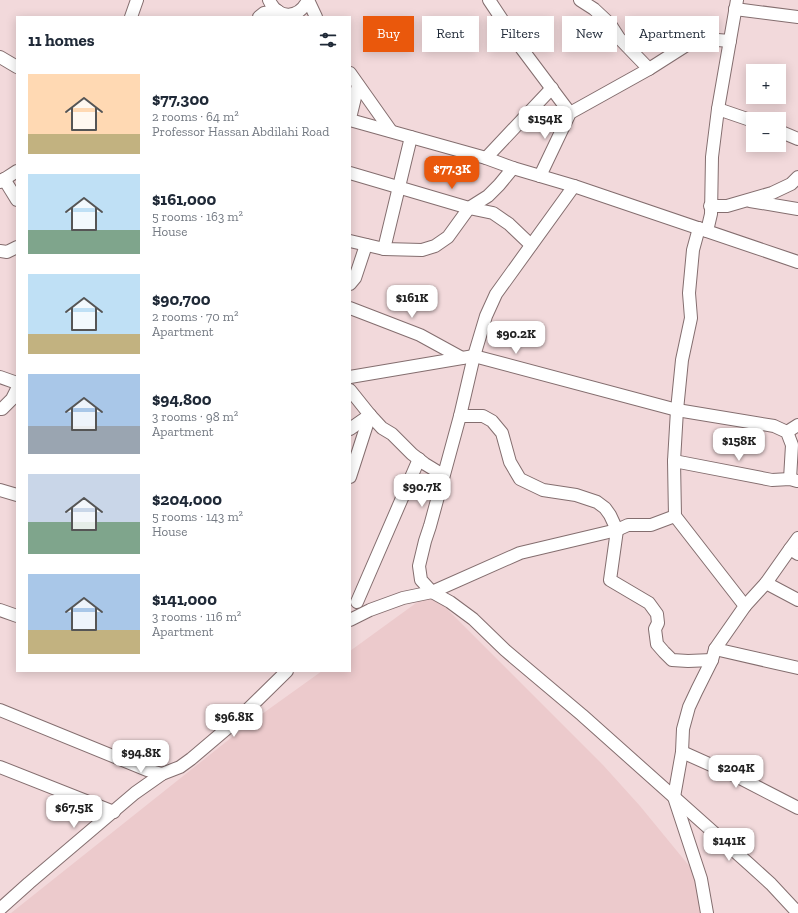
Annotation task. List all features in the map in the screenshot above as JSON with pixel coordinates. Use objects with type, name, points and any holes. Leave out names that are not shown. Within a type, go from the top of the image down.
[{"type":"street","points":[[131,16],[137,0]]},
{"type":"street","points":[[258,16],[260,8],[265,0]]},
{"type":"street","points":[[269,0],[271,5],[280,14]]},
{"type":"street","points":[[260,16],[264,13],[298,15],[308,0]]},
{"type":"street","points":[[308,0],[316,16]]},
{"type":"street","points":[[489,0],[519,45],[570,113]]},
{"type":"street","points":[[580,0],[594,9],[610,24],[619,38],[649,69]]},
{"type":"street","points":[[745,606],[675,516],[674,461],[682,360],[691,318],[689,293],[693,250],[711,214],[712,157],[718,109],[736,4],[798,17]]},
{"type":"street","points":[[540,176],[570,113],[649,69],[694,41],[705,39],[730,41]]},
{"type":"street","points":[[0,57],[16,66]]},
{"type":"street","points":[[351,74],[391,131]]},
{"type":"street","points":[[351,114],[358,85]]},
{"type":"street","points":[[486,158],[552,88]]},
{"type":"street","points":[[718,109],[746,119]]},
{"type":"street","points":[[351,120],[486,158],[513,168],[574,186],[798,262]]},
{"type":"street","points":[[786,133],[798,139]]},
{"type":"street","points":[[384,249],[411,137]]},
{"type":"street","points":[[351,241],[384,249],[422,250],[435,246],[448,237],[469,208],[488,196],[513,168]]},
{"type":"street","points":[[16,172],[2,180],[16,199]]},
{"type":"street","points":[[351,173],[493,214],[509,224],[531,245]]},
{"type":"street","points":[[710,206],[727,206],[772,193],[791,184],[798,177]]},
{"type":"street","points":[[574,186],[496,294],[486,316],[474,356],[460,416],[430,526],[424,542],[419,566],[422,580],[432,592],[450,602],[473,619],[505,650],[582,715],[766,879],[797,910]]},
{"type":"street","points":[[747,200],[798,209]]},
{"type":"street","points":[[351,283],[355,278],[366,245]]},
{"type":"street","points":[[0,251],[7,252],[16,248]]},
{"type":"street","points":[[351,308],[420,335],[462,358]]},
{"type":"street","points":[[351,377],[474,356],[678,410],[774,426],[787,432],[792,445],[794,480],[772,480],[674,461]]},
{"type":"street","points":[[0,376],[16,383]]},
{"type":"street","points":[[0,409],[2,409],[12,399],[16,391]]},
{"type":"street","points":[[351,391],[382,428],[392,434],[425,464],[443,475]]},
{"type":"street","points":[[351,428],[370,415]]},
{"type":"street","points":[[351,474],[370,415]]},
{"type":"street","points":[[460,416],[483,416],[492,421],[502,433],[510,462],[520,479],[543,490],[576,495],[597,502],[605,508],[617,530],[610,580],[649,603],[657,614],[658,623],[655,629],[657,644],[672,660],[688,661],[714,654],[798,668]]},
{"type":"street","points":[[787,432],[798,425]]},
{"type":"street","points":[[370,610],[353,600],[419,459]]},
{"type":"street","points":[[0,490],[16,495]]},
{"type":"street","points":[[351,620],[370,610],[403,598],[432,592],[520,553],[617,530],[628,525],[651,525],[675,516]]},
{"type":"street","points":[[708,913],[701,879],[674,797],[682,752],[683,730],[689,708],[714,654],[745,606],[794,551],[798,538]]},
{"type":"street","points":[[766,583],[798,600]]},
{"type":"street","points":[[0,610],[16,616]]},
{"type":"street","points":[[0,909],[136,794],[162,774],[180,767],[191,759],[236,720],[286,672]]},
{"type":"street","points":[[0,710],[147,770],[162,774]]},
{"type":"street","points":[[682,752],[738,777],[798,808]]},
{"type":"street","points":[[0,767],[114,812]]},
{"type":"shaded area","points":[[423,598],[437,599],[603,765],[640,806],[695,873],[704,913],[11,913],[251,722],[321,672],[351,672],[351,650]]}]
